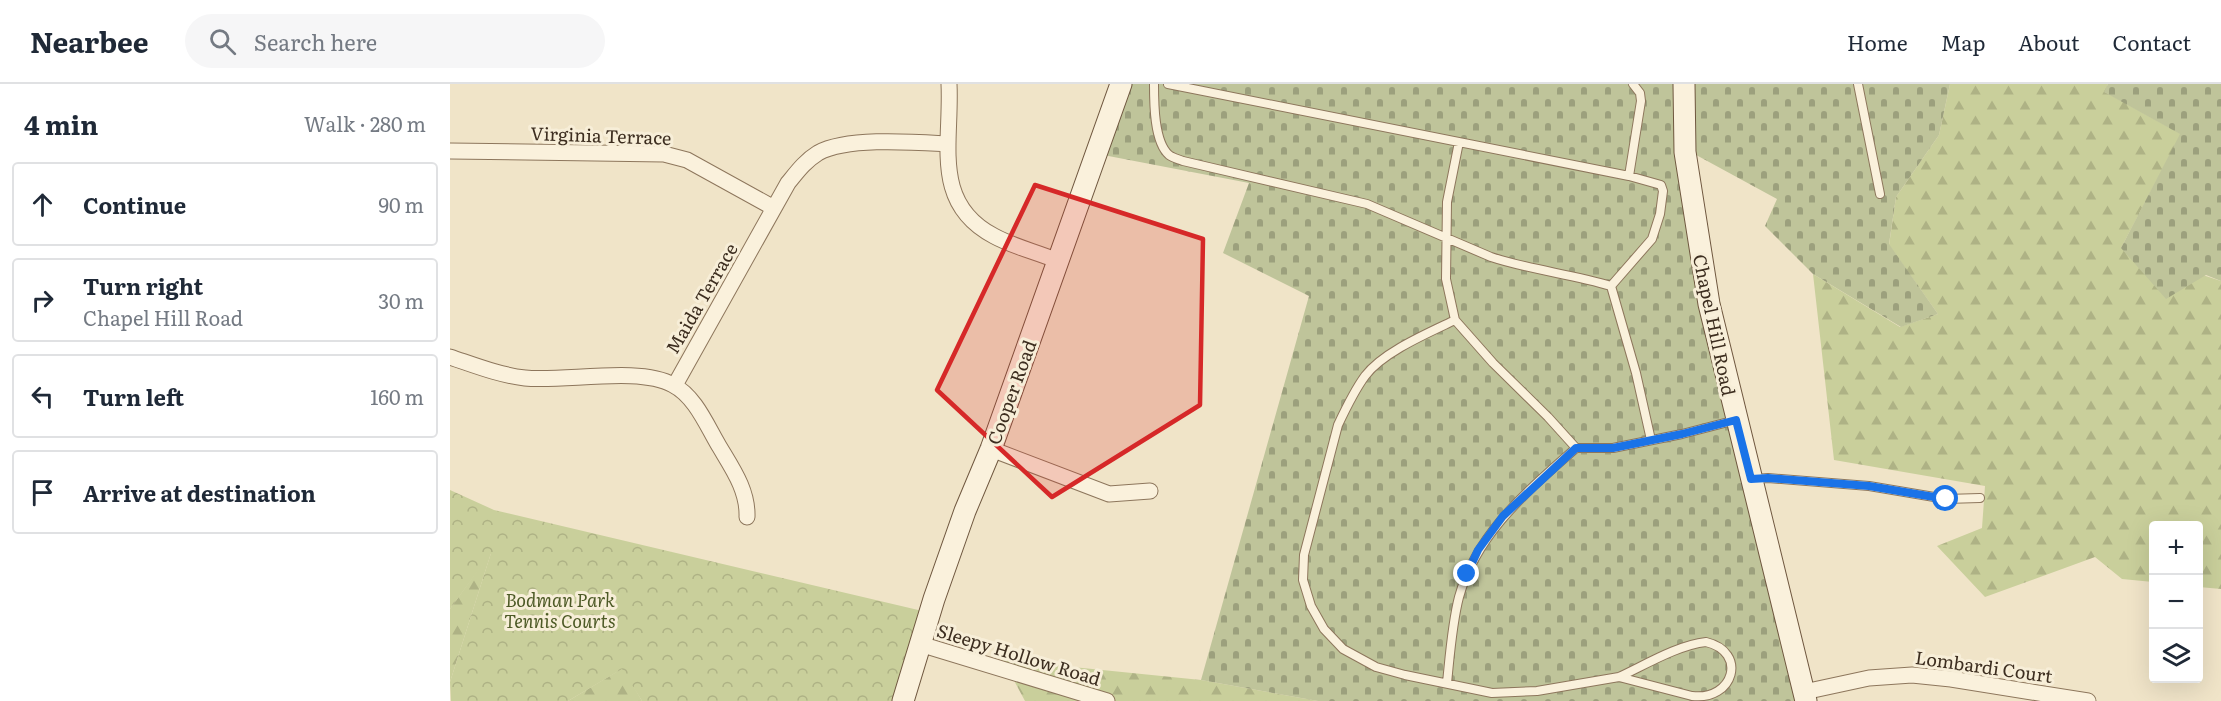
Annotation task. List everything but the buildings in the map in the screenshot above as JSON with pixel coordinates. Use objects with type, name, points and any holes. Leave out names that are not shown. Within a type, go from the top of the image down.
[{"type":"street","points":[[949,84],[950,184],[960,207],[970,219],[996,237],[1058,261]]},
{"type":"street","name":"Cooper Road","points":[[903,701],[934,599],[965,511],[991,449],[1121,84]]},
{"type":"street","name":"Chapel Hill Road","points":[[1684,84],[1685,152],[1702,268],[1736,420],[1805,697]]},
{"type":"street","name":"Maida Terrace","points":[[675,385],[788,183],[802,165],[830,147],[851,143],[948,144]]},
{"type":"street","name":"Virginia Terrace","points":[[450,152],[664,154],[687,160],[774,208]]},
{"type":"street","points":[[450,357],[489,370],[526,378],[653,376],[675,385],[691,399],[742,486],[747,517]]},
{"type":"street","points":[[991,449],[1109,494],[1150,490]]},
{"type":"street","name":"Sleepy Hollow Road","points":[[920,644],[1107,701]]},
{"type":"street","name":"Lombardi Court","points":[[1805,697],[1869,678],[1912,675],[2088,701]]},
{"type":"lane","points":[[1154,84],[1159,140],[1171,156],[1183,161],[1367,204],[1509,262],[1579,276],[1611,286]]},
{"type":"lane","points":[[1168,84],[1629,176],[1661,185],[1663,191],[1656,231],[1649,244],[1611,286]]},
{"type":"lane","points":[[1629,176],[1641,100],[1640,93],[1633,84]]},
{"type":"lane","points":[[1858,84],[1881,194]]},
{"type":"lane","points":[[1459,142],[1447,202],[1446,279],[1455,320],[1493,363],[1576,448]]},
{"type":"lane","points":[[1611,286],[1636,373],[1651,440]]},
{"type":"lane","points":[[1455,320],[1425,335],[1374,367],[1366,375],[1347,405],[1338,425],[1304,555],[1304,588],[1311,606],[1324,629],[1343,649],[1376,667],[1492,693],[1537,691],[1619,677],[1696,643],[1713,644],[1730,658],[1730,675],[1722,690],[1714,695],[1703,697],[1619,677]]},
{"type":"lane","points":[[1447,683],[1453,626],[1459,598],[1478,550],[1503,516],[1576,448],[1613,448],[1736,420]]},
{"type":"lane","points":[[1751,479],[1776,478],[1869,486],[1946,499],[1980,498]]},
{"type":"highlighted area","points":[[1035,185],[1203,239],[1200,405],[1052,497],[937,390]]},
{"type":"green space","points":[[1123,84],[1950,84],[1939,135],[1896,197],[1889,244],[1938,314],[1901,327],[1813,274],[1765,226],[1777,199],[1687,150],[1807,701],[1318,701],[1201,680],[1309,296],[1223,253],[1249,183],[1098,154]]},
{"type":"green space","points":[[1950,84],[2108,84],[2105,92],[2181,134],[2121,248],[2221,281],[2221,589],[2203,587],[2203,521],[2149,521],[2149,582],[2122,579],[2095,557],[1985,597],[1937,546],[1982,528],[1985,486],[1834,460],[1813,274],[1900,327],[1938,314],[1889,245],[1896,197],[1939,135]]},
{"type":"green space","points":[[2108,84],[2221,84],[2221,281],[2206,275],[2166,299],[2121,248],[2180,134],[2104,92]]},
{"type":"green space","name":"Bodman Park Tennis Courts","points":[[450,490],[494,510],[931,613],[904,701],[642,701],[622,669],[568,701],[451,701],[450,682],[491,553],[450,609]]},
{"type":"green space","points":[[492,550],[450,682],[450,609]]},
{"type":"green space","points":[[1003,660],[1201,680],[1318,701],[1025,701]]},
{"type":"green space","points":[[623,668],[642,701],[568,701]]},
{"type":"route","points":[[1467,574],[1478,550],[1503,516],[1576,448],[1613,448],[1736,420],[1751,479],[1768,478],[1869,486],[1946,499]]}]
